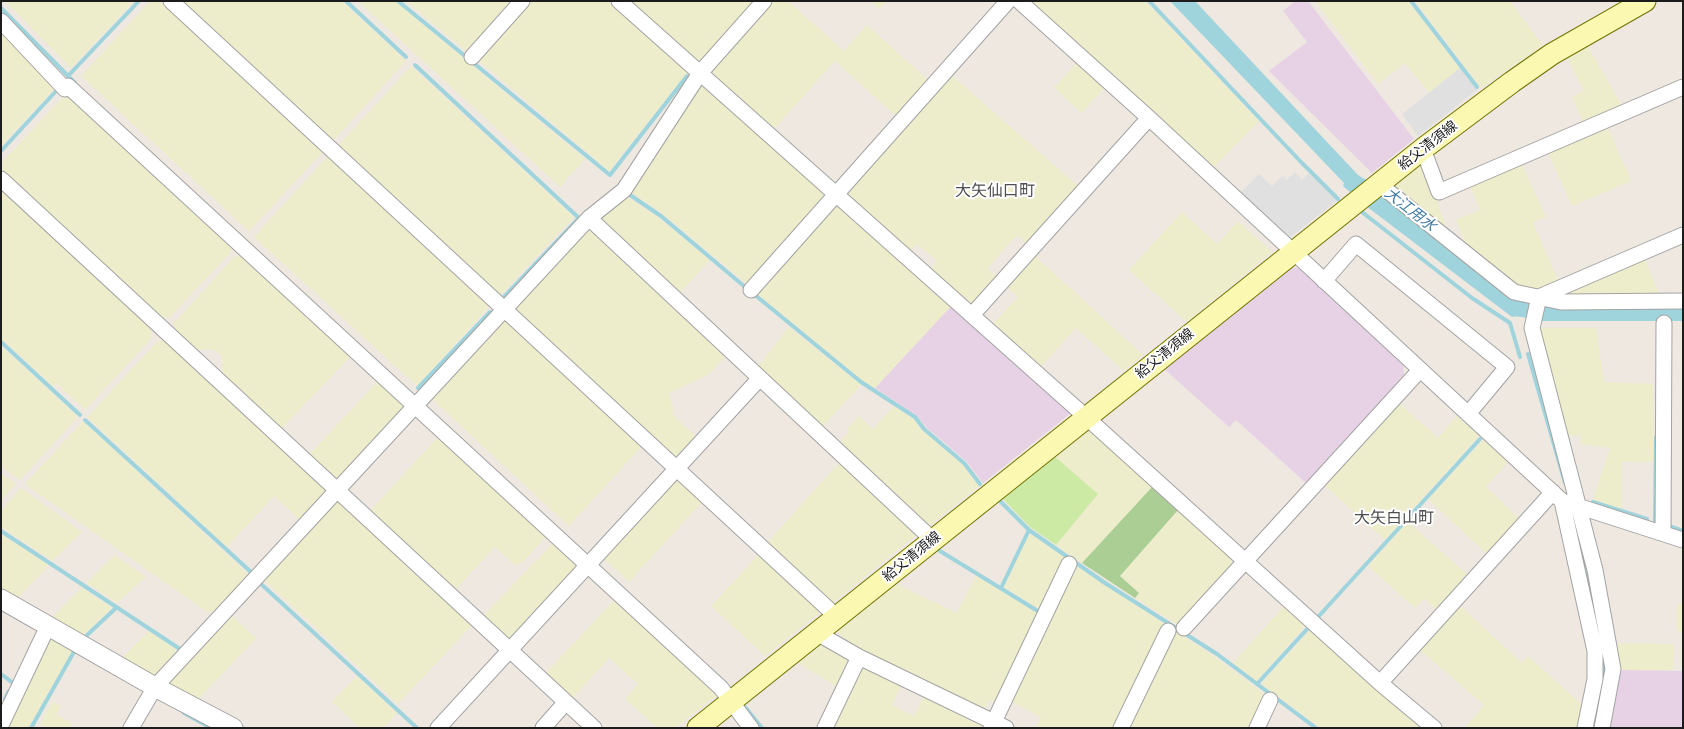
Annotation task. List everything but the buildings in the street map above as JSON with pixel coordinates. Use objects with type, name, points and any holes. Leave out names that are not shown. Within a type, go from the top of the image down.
[{"type":"main road","name":"給父清須線","points":[[698,728],[1423,149],[1552,54],[1645,1]]},
{"type":"street","points":[[171,1],[837,617]]},
{"type":"street","points":[[472,57],[522,1]]},
{"type":"street","points":[[619,1],[1086,417],[1380,683],[1434,728]]},
{"type":"street","points":[[131,728],[155,687],[589,218],[624,190],[700,73],[764,1]]},
{"type":"street","points":[[751,290],[1008,1]]},
{"type":"street","points":[[1018,1],[1149,118],[1557,496],[1579,506],[1683,540]]},
{"type":"street","points":[[1,21],[67,87],[418,403],[591,562],[721,688],[751,728]]},
{"type":"street","points":[[1423,149],[1439,192],[1683,87]]},
{"type":"street","points":[[972,315],[1149,118]]},
{"type":"street","points":[[1,178],[594,728]]},
{"type":"street","points":[[1378,184],[1514,292],[1561,302],[1683,301]]},
{"type":"street","points":[[589,218],[933,540]]},
{"type":"street","points":[[1538,298],[1683,235]]},
{"type":"street","points":[[1324,281],[1356,244],[1507,367],[1468,414]]},
{"type":"street","points":[[1538,298],[1532,328],[1595,570],[1613,669],[1602,728]]},
{"type":"street","points":[[1662,533],[1664,324]]},
{"type":"street","points":[[1184,628],[1420,370]]},
{"type":"street","points":[[438,728],[760,378]]},
{"type":"street","points":[[1380,683],[1557,496]]},
{"type":"street","points":[[1557,496],[1595,651],[1595,679],[1585,728]]},
{"type":"street","points":[[817,633],[859,657],[997,726],[1069,564]]},
{"type":"street","points":[[1,599],[155,687],[233,728]]},
{"type":"street","points":[[1,725],[48,626]]},
{"type":"street","points":[[1121,728],[1168,631]]},
{"type":"street","points":[[825,728],[859,657]]},
{"type":"street","points":[[1257,728],[1270,700]]},
{"type":"street","points":[[543,728],[566,702]]},
{"type":"shaded area","points":[[1295,1],[1308,1],[1414,139],[1372,173],[1269,71],[1307,42],[1283,11]]},
{"type":"shaded area","points":[[1460,68],[1477,90],[1418,136],[1402,114]]},
{"type":"shaded area","points":[[1295,172],[1302,180],[1309,173],[1337,201],[1289,238],[1240,193],[1259,174],[1272,186],[1283,175],[1287,180]]},
{"type":"shaded area","points":[[1288,267],[1301,268],[1403,365],[1404,375],[1307,484],[1236,420],[1229,427],[1162,367]]},
{"type":"shaded area","points":[[953,304],[1072,412],[983,483],[966,461],[927,428],[916,415],[875,388]]},
{"type":"shaded area","points":[[1620,670],[1683,671],[1683,728],[1608,728]]},
{"type":"green space","points":[[5,1],[134,1],[71,68]]},
{"type":"green space","points":[[150,1],[164,1],[323,148],[323,152],[249,231],[81,76]]},
{"type":"green space","points":[[177,1],[342,1],[406,61],[333,141],[329,141]]},
{"type":"green space","points":[[358,1],[395,1],[585,159],[560,187]]},
{"type":"green space","points":[[406,1],[515,1],[469,53]]},
{"type":"green space","points":[[530,1],[612,1],[687,67],[688,72],[609,171],[477,59]]},
{"type":"green space","points":[[628,1],[756,1],[704,60],[696,61]]},
{"type":"green space","points":[[773,1],[788,1],[844,51],[867,25],[929,81],[897,117],[835,61],[773,130],[713,77],[713,68]]},
{"type":"green space","points":[[870,1],[887,1],[879,9]]},
{"type":"green space","points":[[1029,1],[1145,1],[1259,121],[1213,168]]},
{"type":"green space","points":[[1315,1],[1408,1],[1460,68],[1429,93],[1405,63],[1378,84]]},
{"type":"green space","points":[[1415,1],[1510,1],[1541,43],[1542,47],[1481,88]]},
{"type":"green space","points":[[1,29],[57,86],[1,146]]},
{"type":"green space","points":[[1587,45],[1624,109],[1585,126],[1572,97],[1584,91],[1567,57]]},
{"type":"green space","points":[[1078,61],[1106,86],[1082,113],[1054,88]]},
{"type":"green space","points":[[411,66],[574,217],[498,298],[336,148]]},
{"type":"green space","points":[[950,74],[1078,186],[1028,244],[1017,235],[987,269],[998,278],[977,302],[968,304],[930,270],[937,261],[917,244],[910,252],[849,199],[849,189]]},
{"type":"green space","points":[[699,85],[707,86],[823,189],[823,200],[748,285],[663,214],[629,191]]},
{"type":"green space","points":[[66,94],[69,94],[234,246],[231,252],[170,317],[159,318],[1,171],[1,163]]},
{"type":"green space","points":[[1606,123],[1631,181],[1572,206],[1546,148]]},
{"type":"green space","points":[[329,155],[491,305],[417,386],[254,237]]},
{"type":"green space","points":[[1520,160],[1546,217],[1533,222],[1559,283],[1534,293],[1516,289],[1468,251],[1456,220],[1480,210],[1468,182]]},
{"type":"green space","points":[[1424,161],[1449,236],[1390,187]]},
{"type":"green space","points":[[1,187],[152,327],[151,339],[85,410],[57,384],[54,387],[1,338]]},
{"type":"green space","points":[[626,196],[659,218],[710,260],[677,296],[595,220]]},
{"type":"green space","points":[[843,206],[953,304],[875,388],[864,382],[756,293],[831,208]]},
{"type":"green space","points":[[1182,212],[1217,244],[1238,221],[1272,252],[1187,322],[1129,270]]},
{"type":"green space","points":[[587,228],[725,357],[708,375],[669,393],[674,411],[672,414],[696,437],[673,461],[514,314],[513,306]]},
{"type":"green space","points":[[240,254],[353,354],[280,430],[223,376],[221,355],[214,350],[194,350],[175,332],[174,323],[235,256],[237,257]]},
{"type":"green space","points":[[1034,255],[1143,355],[1124,371],[1076,328],[1040,368],[992,325],[1018,297],[1006,286]]},
{"type":"green space","points":[[1644,256],[1661,298],[1562,300],[1560,292]]},
{"type":"green space","points":[[503,320],[509,320],[643,445],[569,526],[431,398]]},
{"type":"green space","points":[[789,327],[861,385],[820,429],[756,369]]},
{"type":"green space","points":[[1540,328],[1596,328],[1604,382],[1653,384],[1654,462],[1622,462],[1622,509],[1593,500],[1610,448],[1580,444],[1581,436],[1567,435],[1537,330]]},
{"type":"green space","points":[[158,341],[166,341],[324,487],[324,494],[300,520],[274,496],[227,547],[87,417]]},
{"type":"green space","points":[[1,346],[78,417],[20,480],[1,466]]},
{"type":"green space","points":[[380,379],[404,401],[403,408],[339,477],[331,478],[308,456]]},
{"type":"green space","points":[[1398,402],[1438,438],[1457,416],[1479,436],[1385,540],[1323,484]]},
{"type":"green space","points":[[894,406],[913,419],[922,430],[962,464],[979,486],[927,528],[838,445],[849,432],[847,429],[859,416],[873,429]]},
{"type":"green space","points":[[83,421],[249,575],[216,612],[207,612],[25,484]]},
{"type":"green space","points":[[1094,431],[1153,486],[1082,563],[1056,545],[1098,494],[1053,455],[1080,433]]},
{"type":"green space","points":[[440,435],[548,534],[523,562],[515,565],[495,547],[455,590],[369,512]]},
{"type":"green space","points":[[1483,440],[1508,462],[1486,487],[1520,519],[1488,555],[1428,499]]},
{"type":"green space","points":[[1053,455],[1098,494],[1056,545],[1030,527],[1001,497]]},
{"type":"green space","points":[[839,463],[916,535],[830,605],[765,545]]},
{"type":"green space","points":[[1,473],[16,484],[1,500]]},
{"type":"green space","points":[[678,478],[703,501],[629,582],[601,556]]},
{"type":"green space","points":[[1153,486],[1178,510],[1120,576],[1139,593],[1135,598],[1082,563]]},
{"type":"green space","points":[[21,488],[82,532],[53,561],[1,527],[1,511]]},
{"type":"green space","points":[[334,501],[341,501],[473,624],[398,704],[263,579]]},
{"type":"green space","points":[[1178,510],[1232,558],[1233,565],[1178,625],[1135,598],[1139,593],[1120,576]]},
{"type":"green space","points":[[1408,522],[1469,576],[1437,611],[1424,598],[1415,608],[1368,566]]},
{"type":"green space","points":[[1029,533],[1066,558],[1041,610],[1004,587]]},
{"type":"green space","points":[[1,534],[49,565],[16,600],[1,591]]},
{"type":"green space","points":[[556,540],[581,564],[515,638],[506,639],[483,616]]},
{"type":"green space","points":[[760,553],[823,610],[765,656],[711,606]]},
{"type":"green space","points":[[115,555],[146,577],[117,603],[87,583]]},
{"type":"green space","points":[[1074,564],[1165,624],[1115,728],[1036,728],[1041,717],[1008,700]]},
{"type":"green space","points":[[976,576],[1041,614],[996,703],[989,700],[983,713],[858,653],[834,628],[892,582],[957,613]]},
{"type":"green space","points":[[82,588],[112,608],[81,637],[51,619]]},
{"type":"green space","points":[[617,597],[720,693],[675,728],[657,728],[625,699],[638,684],[609,658],[571,700],[544,675]]},
{"type":"green space","points":[[1677,604],[1683,604],[1683,632],[1677,631]]},
{"type":"green space","points":[[1285,605],[1306,625],[1257,681],[1233,663]]},
{"type":"green space","points":[[1459,605],[1522,663],[1528,656],[1583,706],[1578,728],[1465,728],[1484,705],[1420,650]]},
{"type":"green space","points":[[230,614],[256,638],[196,702],[169,686],[169,679]]},
{"type":"green space","points":[[1173,629],[1215,657],[1267,696],[1252,728],[1125,728]]},
{"type":"green space","points":[[1311,629],[1425,728],[1321,728],[1261,684]]},
{"type":"green space","points":[[149,631],[180,652],[159,674],[149,675],[122,658]]},
{"type":"green space","points":[[49,633],[74,648],[28,728],[4,728]]},
{"type":"green space","points":[[818,642],[848,657],[852,663],[839,688],[795,661]]},
{"type":"green space","points":[[1616,643],[1674,644],[1673,670],[1620,670]]},
{"type":"green space","points":[[864,665],[902,684],[892,705],[914,716],[925,694],[985,723],[983,728],[834,728]]},
{"type":"green space","points":[[357,676],[397,713],[383,728],[360,728],[332,702]]},
{"type":"green space","points":[[53,701],[61,706],[56,714],[72,724],[70,728],[47,728],[40,724]]},
{"type":"water","points":[[1170,1],[1195,1],[1358,175],[1384,191],[1512,295],[1555,305],[1556,309],[1683,309],[1683,321],[1540,321],[1522,317],[1512,317],[1366,206],[1343,186],[1344,183]]},
{"type":"waterway","points":[[68,76],[139,1]]},
{"type":"waterway","points":[[346,1],[406,57]]},
{"type":"waterway","points":[[398,1],[610,175],[687,76]]},
{"type":"waterway","points":[[1149,1],[1301,162],[1338,199]]},
{"type":"waterway","points":[[1411,1],[1477,87]]},
{"type":"waterway","points":[[1,8],[75,83]]},
{"type":"waterway","points":[[415,65],[580,219]]},
{"type":"waterway","points":[[1,151],[57,90]]},
{"type":"waterway","points":[[630,195],[661,216],[745,287]]},
{"type":"waterway","points":[[1362,212],[1472,298],[1510,323],[1520,357]]},
{"type":"waterway","points":[[504,297],[579,218]]},
{"type":"waterway","points":[[755,295],[861,382],[915,417],[924,429],[964,463],[980,484]]},
{"type":"waterway","points":[[418,388],[490,312]]},
{"type":"waterway","points":[[1,342],[80,415]]},
{"type":"waterway","points":[[1528,354],[1565,483]]},
{"type":"waterway","points":[[85,420],[251,572]]},
{"type":"waterway","points":[[1655,522],[1656,437]]},
{"type":"waterway","points":[[1318,617],[1480,439]]},
{"type":"waterway","points":[[1000,501],[1029,530],[1105,583],[1217,654],[1316,728]]},
{"type":"waterway","points":[[1593,502],[1647,519]]},
{"type":"waterway","points":[[1672,527],[1683,531]]},
{"type":"waterway","points":[[1001,588],[1029,530]]},
{"type":"waterway","points":[[1,531],[180,649]]},
{"type":"waterway","points":[[940,551],[1041,613]]},
{"type":"waterway","points":[[1583,552],[1586,567]]},
{"type":"waterway","points":[[1587,573],[1592,596]]},
{"type":"waterway","points":[[260,583],[417,728]]},
{"type":"waterway","points":[[84,638],[117,607]]},
{"type":"waterway","points":[[1257,684],[1309,627]]},
{"type":"waterway","points":[[31,728],[75,650],[78,652]]},
{"type":"waterway","points":[[1593,728],[1603,682],[1604,660]]},
{"type":"waterway","points":[[1,674],[13,683]]},
{"type":"waterway","points":[[5,699],[9,691]]},
{"type":"waterway","points":[[745,707],[762,728]]},
{"type":"waterway","points":[[184,713],[211,728]]},
{"type":"district","name":"大矢仙口町","points":[[995,192]]},
{"type":"district","name":"大矢白山町","points":[[1394,519]]},
{"type":"water label","name":"大江用水","points":[[1410,210]]}]
